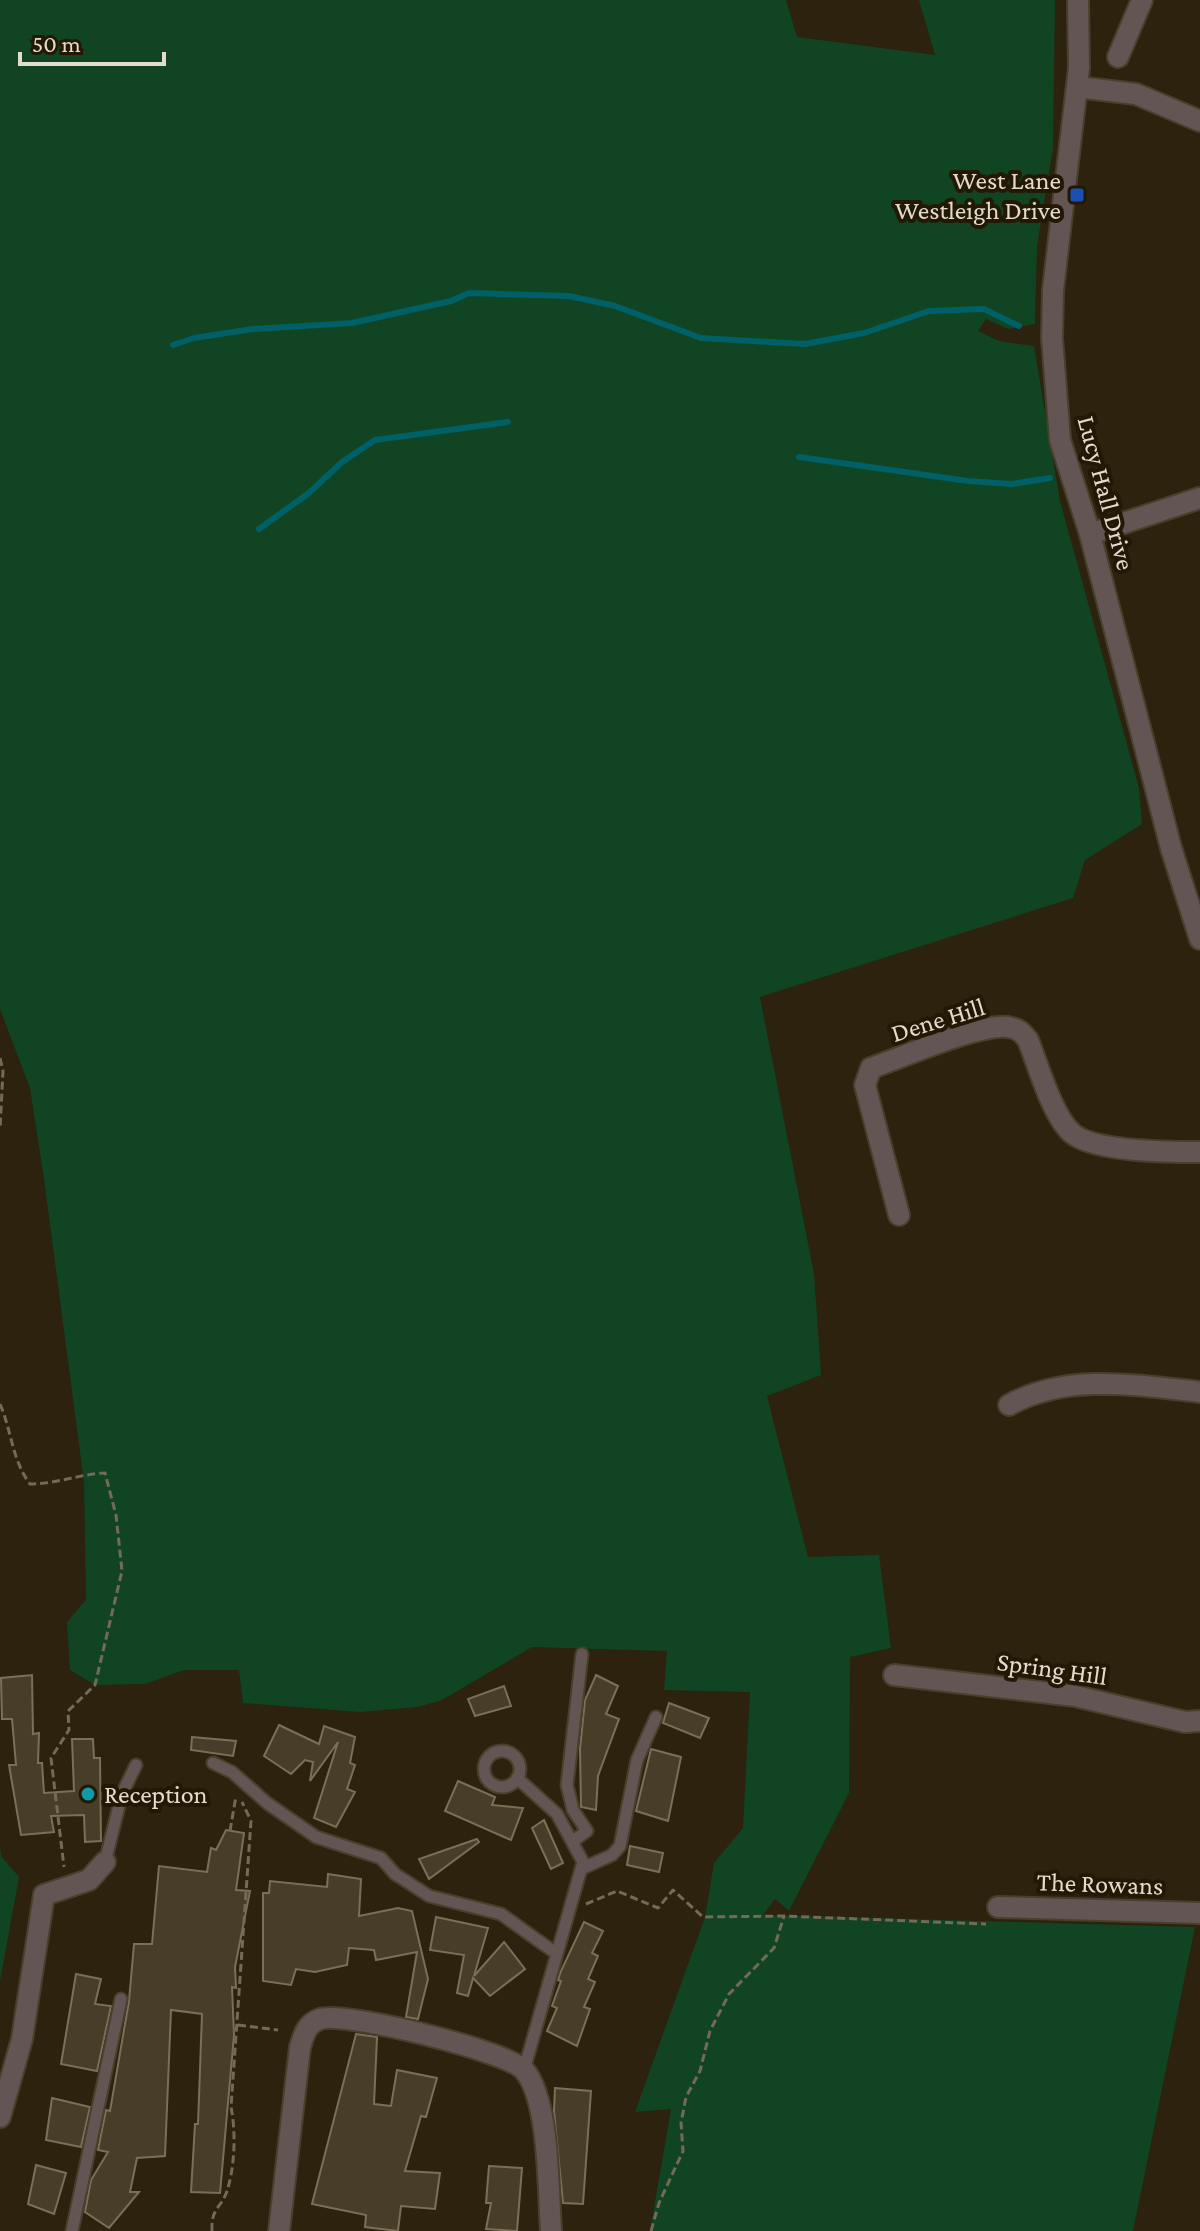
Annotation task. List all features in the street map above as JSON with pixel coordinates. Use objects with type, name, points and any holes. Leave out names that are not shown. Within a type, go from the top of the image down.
[{"type":"street","name":"Lucy Hall Drive","points":[[1078,0],[1077,87],[1053,290],[1052,338],[1060,440],[1090,534],[1171,848],[1200,938]]},
{"type":"street","points":[[1118,57],[1142,0]]},
{"type":"street","points":[[1077,87],[1136,94],[1200,121]]},
{"type":"street","points":[[1090,534],[1200,498]]},
{"type":"street","name":"Dene Hill","points":[[899,1215],[865,1085],[871,1068],[985,1029],[1005,1026],[1020,1030],[1028,1040],[1059,1116],[1072,1134],[1092,1144],[1200,1152]]},
{"type":"street","points":[[1009,1405],[1032,1393],[1065,1384],[1200,1392]]},
{"type":"street","name":"Spring Hill","points":[[894,1675],[1075,1696],[1185,1722],[1200,1721]]},
{"type":"street","points":[[0,2117],[22,2039],[44,1895],[89,1880],[105,1862]]},
{"type":"street","name":"The Rowans","points":[[998,1907],[1200,1913]]},
{"type":"street","points":[[279,2231],[300,2047],[306,2029],[316,2020],[346,2016],[462,2045],[513,2061],[524,2070],[533,2084],[541,2116],[551,2231]]},
{"type":"lane","points":[[573,1841],[587,1831],[573,1810],[567,1785],[582,1654]]},
{"type":"lane","points":[[581,1869],[612,1855],[620,1846],[637,1760],[656,1717]]},
{"type":"lane","points":[[213,1763],[232,1772],[267,1803],[316,1837],[381,1858],[395,1874],[429,1896],[501,1914],[557,1954]]},
{"type":"lane","points":[[105,1862],[122,1794],[136,1765]]},
{"type":"lane","points":[[517,1778],[557,1814],[583,1862],[524,2070]]},
{"type":"lane","points":[[72,2231],[121,1999]]},
{"type":"path","points":[[0,1058],[3,1071],[0,1129]]},
{"type":"path","points":[[0,1404],[8,1424],[16,1466],[30,1484],[55,1484],[87,1474],[105,1473],[116,1515],[122,1571],[95,1685],[68,1711],[69,1730],[51,1758],[67,1889]]},
{"type":"path","points":[[212,2231],[211,2215],[227,2193],[236,2129],[231,2107],[251,1821],[239,1795],[233,1796],[230,1831]]},
{"type":"path","points":[[567,1911],[617,1891],[658,1908],[673,1890],[703,1917],[784,1916],[989,1924],[998,1907]]},
{"type":"path","points":[[651,2231],[659,2203],[683,2151],[681,2123],[686,2097],[700,2071],[710,2031],[729,1994],[774,1948],[784,1916]]},
{"type":"path","points":[[237,2025],[278,2030]]},
{"type":"green space","points":[[0,0],[786,0],[797,37],[935,55],[919,0],[1055,0],[1053,148],[1037,246],[1035,324],[1008,329],[986,319],[978,331],[999,341],[1034,346],[1060,501],[1139,788],[1142,824],[1085,860],[1073,898],[760,997],[814,1274],[821,1375],[767,1396],[808,1557],[879,1555],[891,1648],[850,1657],[849,1793],[789,1911],[775,1899],[763,1915],[1195,1927],[1133,2231],[650,2231],[671,2109],[635,2112],[705,1917],[714,1863],[743,1828],[750,1692],[664,1690],[667,1651],[532,1647],[442,1700],[418,1707],[360,1712],[243,1703],[239,1670],[184,1670],[145,1684],[95,1685],[70,1670],[67,1622],[86,1600],[84,1482],[30,1088],[0,1009]]},
{"type":"green space","points":[[0,1847],[1,1856],[19,1877],[0,1981]]},
{"type":"building","points":[[32,1675],[33,1734],[39,1733],[38,1763],[42,1763],[44,1793],[74,1791],[72,1739],[93,1739],[94,1758],[100,1758],[101,1841],[85,1842],[84,1815],[51,1816],[54,1832],[21,1835],[9,1765],[16,1765],[12,1719],[2,1719],[1,1678]]},
{"type":"building","points":[[596,1675],[618,1686],[606,1714],[619,1719],[598,1776],[596,1810],[581,1807],[580,1749],[585,1700]]},
{"type":"building","points":[[504,1686],[511,1706],[475,1716],[468,1699]]},
{"type":"building","points":[[669,1703],[709,1718],[700,1738],[663,1723]]},
{"type":"building","points":[[279,1725],[319,1744],[324,1726],[355,1737],[350,1763],[355,1765],[347,1789],[355,1792],[336,1827],[314,1818],[338,1742],[310,1781],[313,1762],[305,1760],[291,1774],[264,1756]]},
{"type":"building","points":[[192,1737],[236,1741],[233,1756],[191,1750]]},
{"type":"building","points":[[651,1749],[681,1757],[668,1821],[636,1811]]},
{"type":"building","points":[[458,1781],[495,1797],[492,1805],[523,1808],[511,1840],[445,1811]]},
{"type":"building","points":[[544,1820],[563,1863],[551,1869],[532,1828]]},
{"type":"building","points":[[226,1830],[244,1833],[236,1890],[250,1891],[235,1967],[236,1988],[232,1987],[234,2035],[220,2193],[191,2192],[195,2124],[198,2124],[202,2014],[171,2010],[165,2156],[137,2158],[130,2192],[139,2192],[109,2228],[85,2212],[91,2180],[108,2152],[98,2150],[106,2110],[110,2111],[129,2001],[134,1944],[152,1944],[159,1866],[207,1872],[211,1848],[216,1850]]},
{"type":"building","points":[[477,1839],[479,1842],[429,1879],[419,1859]]},
{"type":"building","points":[[630,1846],[663,1853],[659,1872],[627,1865]]},
{"type":"building","points":[[328,1874],[361,1879],[359,1916],[398,1908],[412,1911],[428,1979],[418,2019],[406,2017],[417,1952],[376,1960],[374,1950],[349,1948],[347,1965],[315,1972],[296,1969],[291,1985],[263,1981],[263,1893],[269,1893],[270,1881],[327,1887]]},
{"type":"building","points":[[436,1917],[488,1928],[474,1976],[504,1942],[525,1969],[490,1996],[473,1978],[468,1996],[457,1993],[464,1955],[430,1950]]},
{"type":"building","points":[[584,1922],[603,1931],[592,1953],[598,1956],[588,1979],[595,1982],[584,2007],[590,2009],[577,2046],[547,2031],[557,2008],[552,2006],[561,1981],[558,1980],[561,1971]]},
{"type":"building","points":[[76,1974],[101,1979],[95,2004],[111,2006],[97,2071],[61,2064]]},
{"type":"building","points":[[356,2034],[377,2037],[374,2104],[391,2106],[397,2070],[437,2078],[426,2117],[421,2116],[405,2171],[440,2173],[435,2209],[401,2206],[398,2231],[365,2227],[366,2215],[312,2204]]},
{"type":"building","points":[[555,2088],[591,2091],[583,2204],[563,2203],[554,2111]]},
{"type":"building","points":[[52,2098],[90,2107],[81,2147],[46,2140]]},
{"type":"building","points":[[36,2165],[66,2173],[54,2214],[28,2204]]},
{"type":"building","points":[[489,2166],[522,2168],[517,2231],[486,2229],[491,2203],[486,2203]]},
{"type":"waterway","points":[[173,345],[194,338],[253,329],[352,323],[451,301],[469,293],[569,296],[615,306],[701,338],[805,344],[864,333],[929,311],[984,309],[1019,326]]},
{"type":"waterway","points":[[259,529],[309,493],[342,462],[375,440],[508,422]]},
{"type":"waterway","points":[[799,457],[968,481],[1012,484],[1050,478]]},
{"type":"place","name":"West Lane Westleigh Drive","points":[[1077,195]]},
{"type":"place","name":"Reception","points":[[88,1794]]}]
